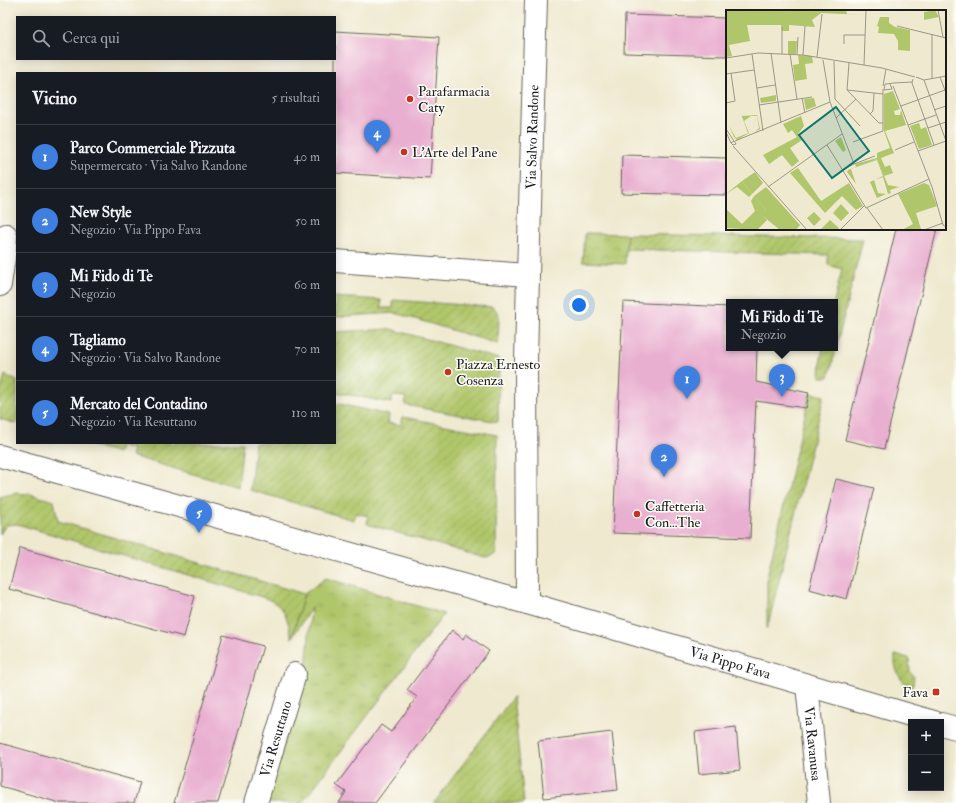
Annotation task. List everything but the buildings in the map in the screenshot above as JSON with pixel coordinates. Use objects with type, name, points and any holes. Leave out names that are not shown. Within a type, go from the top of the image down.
[{"type":"street","name":"Via Salvo Randone","points":[[527,603],[526,361],[536,0]]},
{"type":"street","points":[[0,285],[8,235]]},
{"type":"street","points":[[336,261],[528,275]]},
{"type":"street","name":"Via Pippo Fava","points":[[0,456],[527,603],[924,719]]},
{"type":"street","name":"Via Resuttano","points":[[256,803],[295,674]]},
{"type":"street","name":"Via Ravanusa","points":[[807,685],[819,803]]},
{"type":"street","points":[[944,725],[956,728]]},
{"type":"green space","points":[[585,233],[627,234],[625,264],[583,262]]},
{"type":"green space","points":[[627,234],[863,239],[838,340],[838,299],[835,299],[842,269],[828,265],[828,255],[626,249]]},
{"type":"green space","points":[[336,297],[381,300],[381,308],[393,308],[393,300],[493,307],[499,314],[498,344],[395,313],[336,317]]},
{"type":"green space","points":[[390,329],[499,359],[498,422],[405,405],[406,397],[393,396],[391,403],[336,392],[336,332]]},
{"type":"green space","points":[[822,351],[835,351],[829,377],[820,377]]},
{"type":"green space","points":[[5,375],[16,380],[16,424],[0,419],[0,393]]},
{"type":"green space","points":[[810,393],[824,396],[767,629],[767,577]]},
{"type":"green space","points":[[336,403],[389,415],[388,423],[401,425],[403,417],[497,435],[496,553],[491,557],[485,558],[367,524],[368,516],[356,513],[354,520],[250,490],[255,444],[336,444]]},
{"type":"green space","points":[[87,444],[243,444],[238,487],[131,456],[133,449],[120,445],[118,453]]},
{"type":"green space","points":[[15,493],[30,494],[54,501],[58,521],[304,594],[292,638],[287,619],[281,609],[272,601],[265,598],[17,524],[6,525],[0,534],[0,497]]},
{"type":"green space","points":[[326,578],[444,614],[302,803],[266,803],[306,671],[311,608],[292,638],[304,594]]},
{"type":"green space","points":[[895,655],[909,658],[910,672],[914,677],[912,690],[898,674],[895,666]]},
{"type":"green space","points":[[513,697],[524,803],[434,803]]},
{"type":"place","name":"Parafarmacia Caty","points":[[410,99]]},
{"type":"place","name":"L'Arte del Pane","points":[[404,152]]},
{"type":"place","name":"Tagliamo","points":[[377,153]]},
{"type":"place","name":"Piazza Ernesto Cosenza","points":[[448,372]]},
{"type":"place","name":"Mi Fido di Te","points":[[782,397]]},
{"type":"place","name":"Parco Commerciale Pizzuta","points":[[687,399]]},
{"type":"place","name":"New Style","points":[[664,477]]},
{"type":"place","name":"Caffetteria Con...The","points":[[637,514]]},
{"type":"place","name":"Mercato del Contadino","points":[[199,533]]},
{"type":"place","name":"Fava","points":[[936,692]]}]
